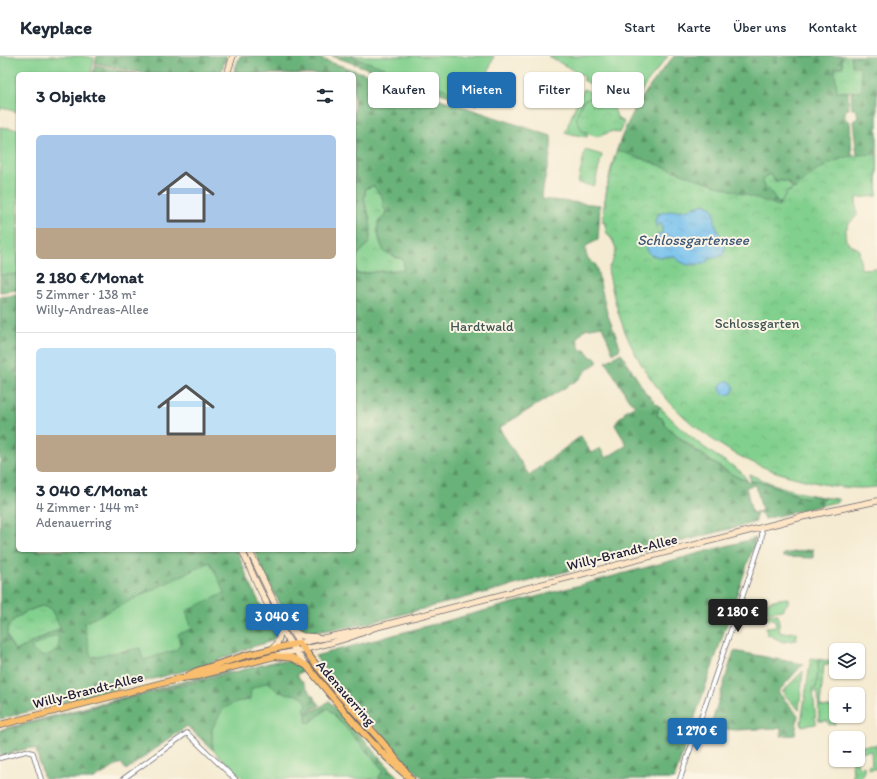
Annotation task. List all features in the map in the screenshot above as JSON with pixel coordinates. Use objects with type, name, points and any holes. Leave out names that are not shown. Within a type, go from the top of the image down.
[{"type":"main road","points":[[228,72],[233,56]]},
{"type":"main road","name":"Willy-Brandt-Allee","points":[[182,678],[211,666],[291,644],[361,629],[373,628],[844,507],[877,501]]},
{"type":"main road","name":"Adenauerring","points":[[243,552],[253,576],[277,622],[307,666],[360,728],[398,768],[411,779]]},
{"type":"main road","name":"Adenauerring","points":[[249,552],[266,589],[289,629],[303,649],[339,694],[389,750],[411,779]]},
{"type":"main road","points":[[272,649],[278,643],[280,637],[277,622]]},
{"type":"main road","name":"Willy-Brandt-Allee","points":[[0,725],[182,678],[197,676],[296,651],[362,633],[373,628]]},
{"type":"main road","points":[[289,629],[304,636],[323,638]]},
{"type":"main road","points":[[275,656],[293,658],[307,666]]},
{"type":"street","points":[[680,779],[761,542],[761,528]]},
{"type":"street","points":[[123,779],[187,733],[235,779]]},
{"type":"street","points":[[0,758],[26,750],[33,753],[41,779]]},
{"type":"green space","points":[[0,56],[82,56],[94,58],[91,72],[16,72],[16,112],[2,108],[0,110]]},
{"type":"green space","points":[[97,56],[227,56],[221,72],[137,72],[95,63]]},
{"type":"green space","name":"Hardtwald","points":[[240,56],[312,56],[368,75],[368,108],[439,108],[439,99],[447,101],[447,108],[467,108],[551,136],[551,152],[542,199],[600,205],[598,240],[586,246],[586,255],[596,265],[607,313],[620,346],[619,350],[613,353],[602,326],[585,329],[577,338],[580,350],[586,350],[591,357],[596,358],[598,362],[588,369],[579,379],[499,428],[529,475],[581,436],[591,453],[600,448],[606,458],[627,445],[615,425],[619,418],[625,414],[624,412],[635,405],[629,400],[606,362],[621,353],[646,393],[659,406],[657,416],[663,419],[667,427],[693,449],[730,473],[747,480],[748,482],[762,482],[801,497],[808,498],[811,495],[825,498],[821,501],[821,504],[823,505],[765,519],[760,512],[756,513],[756,522],[361,625],[318,631],[306,631],[299,627],[291,620],[283,609],[255,552],[356,552],[356,274],[404,269],[403,259],[385,253],[381,245],[378,234],[378,222],[384,217],[386,211],[382,205],[383,200],[381,195],[374,186],[366,188],[364,200],[370,219],[371,231],[369,243],[356,257],[356,72],[234,72]],"holes":[[[756,485],[762,511],[752,513],[746,487]]]},
{"type":"green space","points":[[332,56],[357,56],[402,72],[378,72]]},
{"type":"green space","points":[[351,56],[494,56],[488,72],[447,72],[447,90],[439,87],[439,72],[396,72]]},
{"type":"green space","points":[[548,56],[668,56],[644,87],[644,72],[592,72],[592,85],[584,81],[584,72],[576,72]]},
{"type":"green space","points":[[674,56],[842,56],[843,67],[835,68],[837,92],[848,92],[849,109],[845,112],[845,119],[850,122],[852,156],[792,210],[615,245],[607,233],[605,222],[603,222],[606,194],[612,166],[621,139],[636,108],[644,108],[644,94]],"holes":[[[770,174],[775,181],[787,181],[795,189],[779,206],[779,202],[763,185],[764,177]]]},
{"type":"green space","points":[[842,56],[851,56],[852,66],[860,67],[861,91],[837,92],[835,68],[843,67]]},
{"type":"green space","points":[[851,56],[877,56],[874,63],[877,70],[877,191],[857,155],[853,121],[858,118],[857,111],[852,109],[851,91],[861,91],[858,66],[852,67]]},
{"type":"green space","points":[[95,65],[128,72],[93,72]]},
{"type":"green space","points":[[439,85],[447,88],[447,95],[439,93]]},
{"type":"green space","points":[[584,89],[592,93],[592,98],[584,101]]},
{"type":"green space","points":[[592,98],[592,108],[614,108],[618,119],[624,122],[619,133],[613,131],[597,137],[582,131],[576,117],[580,108],[584,108],[584,101]]},
{"type":"green space","points":[[575,108],[583,108],[582,131],[588,133],[587,137],[565,133]]},
{"type":"green space","points":[[0,127],[16,129],[16,274],[0,275]]},
{"type":"green space","points":[[585,150],[602,155],[593,186],[578,183]]},
{"type":"green space","name":"Schlossgarten","points":[[617,150],[779,206],[788,191],[790,192],[792,188],[795,189],[813,174],[832,162],[853,156],[877,155],[877,196],[856,198],[857,216],[849,223],[845,232],[846,240],[849,244],[859,249],[861,269],[877,268],[877,487],[850,488],[823,484],[778,472],[751,462],[726,448],[703,432],[681,414],[662,393],[645,370],[623,327],[608,269],[616,250],[613,240],[606,232],[605,222],[603,222],[608,186]]},
{"type":"green space","points":[[770,174],[776,180],[787,181],[792,188],[790,192],[788,191],[779,206],[779,202],[768,189],[763,186],[764,177]]},
{"type":"green space","points":[[375,185],[378,193],[382,196],[386,211],[384,217],[392,254],[396,258],[403,258],[405,270],[356,274],[356,256],[371,231],[370,219],[364,200],[366,188]]},
{"type":"green space","points":[[0,254],[16,256],[16,290],[0,292]]},
{"type":"green space","points":[[16,295],[16,552],[238,552],[249,582],[274,631],[275,637],[272,641],[203,666],[0,719],[0,297]],"holes":[[[210,562],[185,611],[178,634],[180,645],[143,660],[141,647],[122,652],[124,604]],[[43,606],[50,608],[61,628],[16,651],[8,639],[8,627],[16,618],[33,609]]]},
{"type":"green space","points":[[659,406],[695,440],[736,468],[747,480],[739,478],[718,466],[666,426],[663,419],[657,416]]},
{"type":"green space","points":[[751,475],[794,491],[839,499],[839,501],[823,505],[821,504],[821,500],[824,498],[800,497],[766,483],[751,481],[749,476]]},
{"type":"green space","points":[[756,538],[674,779],[424,779],[411,767],[339,688],[315,656]]},
{"type":"green space","points":[[813,549],[813,558],[783,557],[783,554]]},
{"type":"green space","points":[[210,562],[225,593],[186,611],[192,629],[178,634],[180,645],[176,650],[143,660],[140,648],[91,657],[84,623]]},
{"type":"green space","points":[[788,598],[788,603],[782,610],[768,612],[766,603],[773,600]]},
{"type":"green space","points":[[43,606],[50,608],[62,627],[16,651],[7,637],[8,627],[21,615]]},
{"type":"green space","points":[[778,614],[780,633],[796,632],[797,640],[783,642],[767,634],[766,627],[776,626],[775,619],[765,619],[767,615]]},
{"type":"green space","points":[[57,635],[59,641],[58,647],[51,654],[46,656],[41,655],[35,652],[31,647]]},
{"type":"green space","points":[[734,651],[803,664],[778,692],[798,715],[795,735],[781,736],[781,728],[737,730],[710,728]]},
{"type":"green space","points":[[811,658],[819,659],[816,688],[813,688],[816,724],[802,726],[801,723]]},
{"type":"green space","points":[[819,659],[829,661],[829,664],[824,664],[820,706],[829,707],[829,723],[835,724],[829,725],[828,721],[819,721],[818,692],[813,692],[813,688],[816,688]]},
{"type":"green space","points":[[277,661],[292,662],[304,670],[297,675],[320,705],[306,713],[297,695],[278,692],[250,700],[236,702],[212,729],[213,750],[187,726],[126,770],[121,763],[94,779],[44,779],[36,750],[30,748],[0,756],[0,731],[234,672],[235,673]]},
{"type":"green space","points":[[231,671],[0,730],[208,675]]},
{"type":"green space","points":[[803,671],[799,710],[782,692]]},
{"type":"green space","points":[[268,682],[278,692],[302,696],[307,704],[304,709],[306,713],[306,722],[310,723],[328,708],[383,770],[378,779],[244,779],[213,750],[212,729],[223,709],[236,702],[250,700],[251,689]]},
{"type":"green space","points":[[329,701],[399,779],[378,779],[383,770],[328,708],[310,723],[306,722],[306,714],[321,707]]},
{"type":"green space","points":[[877,745],[877,769],[869,769],[868,766],[872,765],[871,751],[865,751],[865,746]]},
{"type":"green space","points":[[852,767],[864,767],[864,771],[860,779],[851,779],[853,778]]},
{"type":"water","name":"Schlossgartensee","points":[[705,204],[709,205],[713,210],[716,227],[725,245],[722,256],[709,259],[706,263],[688,265],[673,256],[660,257],[651,255],[646,250],[646,242],[649,242],[649,240],[653,239],[653,242],[656,241],[657,244],[660,244],[660,239],[656,239],[657,234],[662,234],[662,224],[657,224],[658,227],[656,227],[655,221],[658,214],[670,211],[686,210]]},
{"type":"water","points":[[724,381],[730,381],[734,385],[734,391],[730,395],[724,395],[720,391],[720,385]]}]
